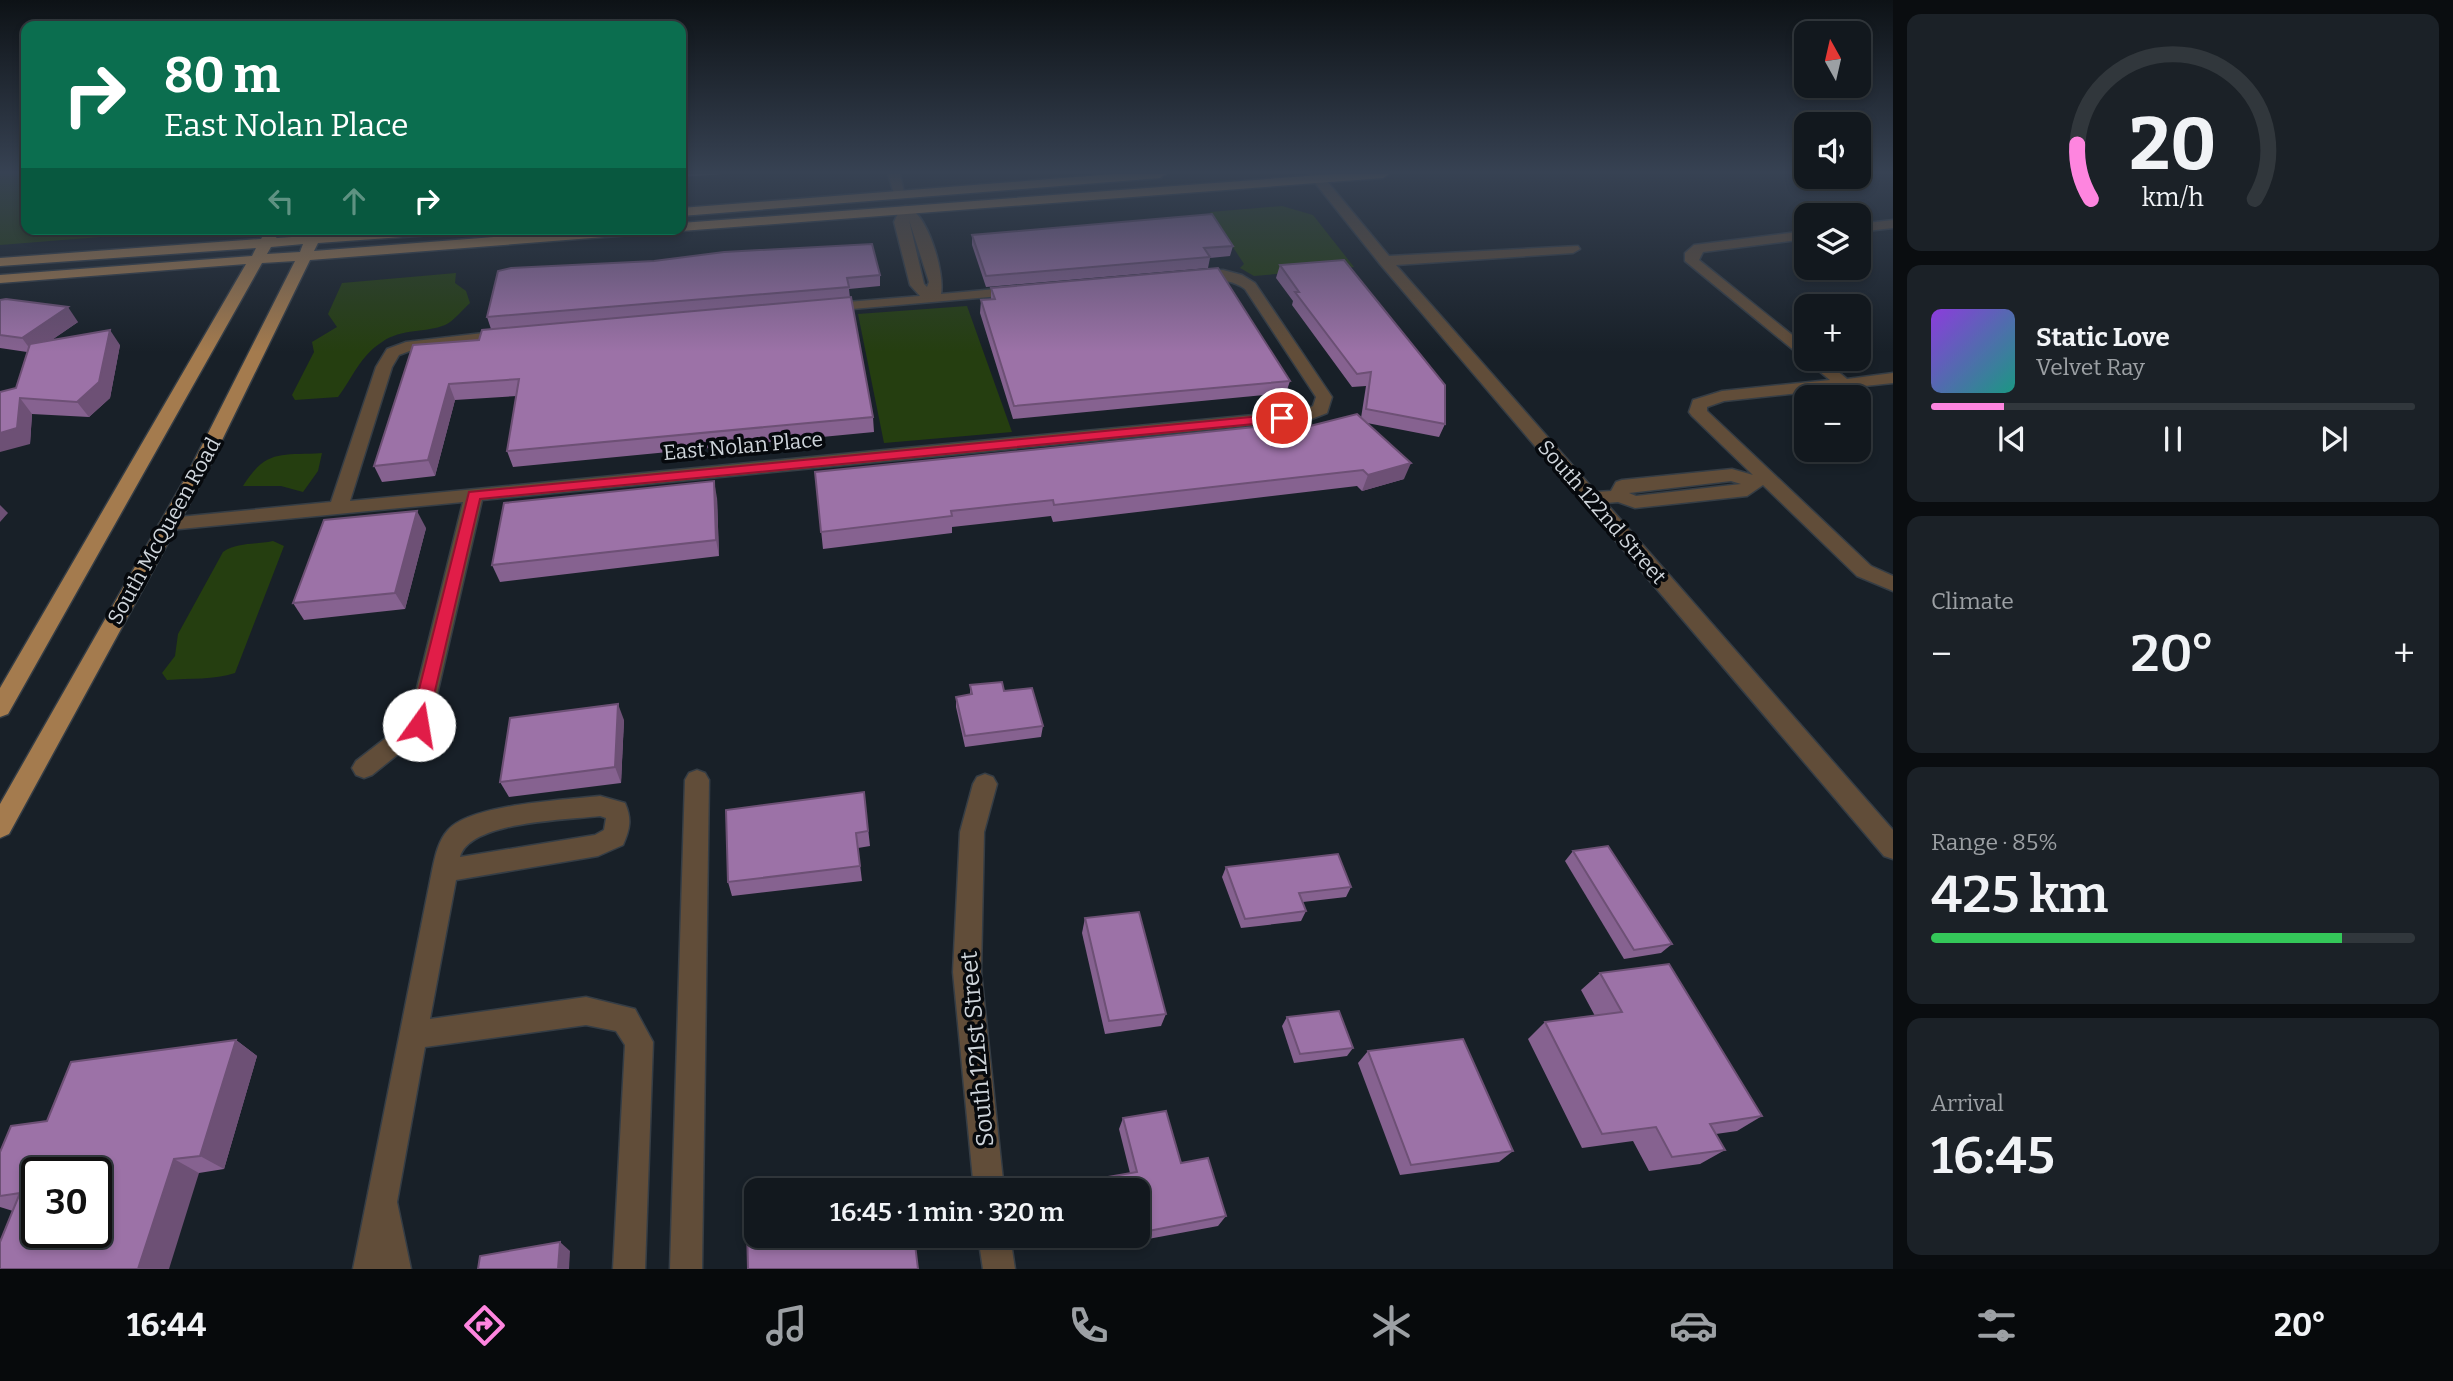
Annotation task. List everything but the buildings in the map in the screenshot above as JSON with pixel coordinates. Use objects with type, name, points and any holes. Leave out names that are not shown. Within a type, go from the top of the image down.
[{"type":"main road","points":[[0,279],[257,260],[312,242],[391,235]]},
{"type":"main road","points":[[0,262],[270,236],[312,242],[497,235]]},
{"type":"main road","points":[[0,708],[270,236]]},
{"type":"main road","name":"South McQueen Road","points":[[0,827],[195,477],[312,242]]},
{"type":"street","points":[[904,233],[917,285],[932,299]]},
{"type":"street","points":[[921,233],[936,282],[932,299]]},
{"type":"street","name":"South 122nd Street","points":[[1362,233],[1893,848]]},
{"type":"street","points":[[1794,236],[1699,248],[1692,253],[1692,261],[1794,344]]},
{"type":"street","points":[[1385,261],[1573,248]]},
{"type":"street","points":[[909,253],[926,252]]},
{"type":"street","name":"East Nolan Place","points":[[169,524],[1309,415],[1321,410],[1324,397],[1251,286],[1238,276],[1222,273],[1180,276]]},
{"type":"street","points":[[813,310],[1029,290]]},
{"type":"street","points":[[338,508],[384,367],[393,352],[412,345],[525,334]]},
{"type":"street","points":[[1827,371],[1844,384]]},
{"type":"street","points":[[1893,378],[1722,396],[1699,404],[1698,412],[1759,480],[1864,571],[1893,584]]},
{"type":"street","points":[[1619,496],[1622,486],[1732,475],[1759,480]]},
{"type":"street","points":[[1682,480],[1697,496]]},
{"type":"street","points":[[1590,499],[1619,496],[1635,502],[1697,496],[1747,490],[1759,480]]},
{"type":"street","points":[[364,768],[419,725],[474,495]]},
{"type":"street","points":[[686,1269],[697,780]]},
{"type":"street","name":"South 121st Street","points":[[985,784],[972,832],[967,972],[988,1178]]},
{"type":"street","points":[[369,1269],[413,1035],[445,871],[449,851],[459,834],[478,823],[600,806],[616,810],[619,822],[614,836],[598,845],[445,871]]},
{"type":"street","points":[[413,1035],[586,1011],[625,1019],[639,1042],[629,1269]]},
{"type":"street","points":[[383,1195],[395,1269]]},
{"type":"street","points":[[996,1248],[999,1269]]},
{"type":"green space","points":[[0,233],[126,235],[0,245]]},
{"type":"green space","points":[[1224,233],[1327,233],[1354,267],[1254,276],[1240,268],[1244,264]]},
{"type":"green space","points":[[456,273],[455,283],[466,291],[470,303],[452,321],[438,327],[398,335],[382,342],[362,360],[338,397],[295,400],[292,395],[314,352],[312,342],[337,327],[328,314],[342,283]]},
{"type":"green space","points":[[967,306],[1012,432],[884,443],[858,314]]},
{"type":"green space","points":[[322,453],[318,471],[303,492],[281,486],[243,486],[260,465],[276,456]]},
{"type":"green space","points":[[273,541],[284,546],[235,673],[210,678],[167,680],[162,673],[175,656],[178,634],[223,552],[241,545]]},
{"type":"route","points":[[419,725],[474,495],[1282,418]]}]
